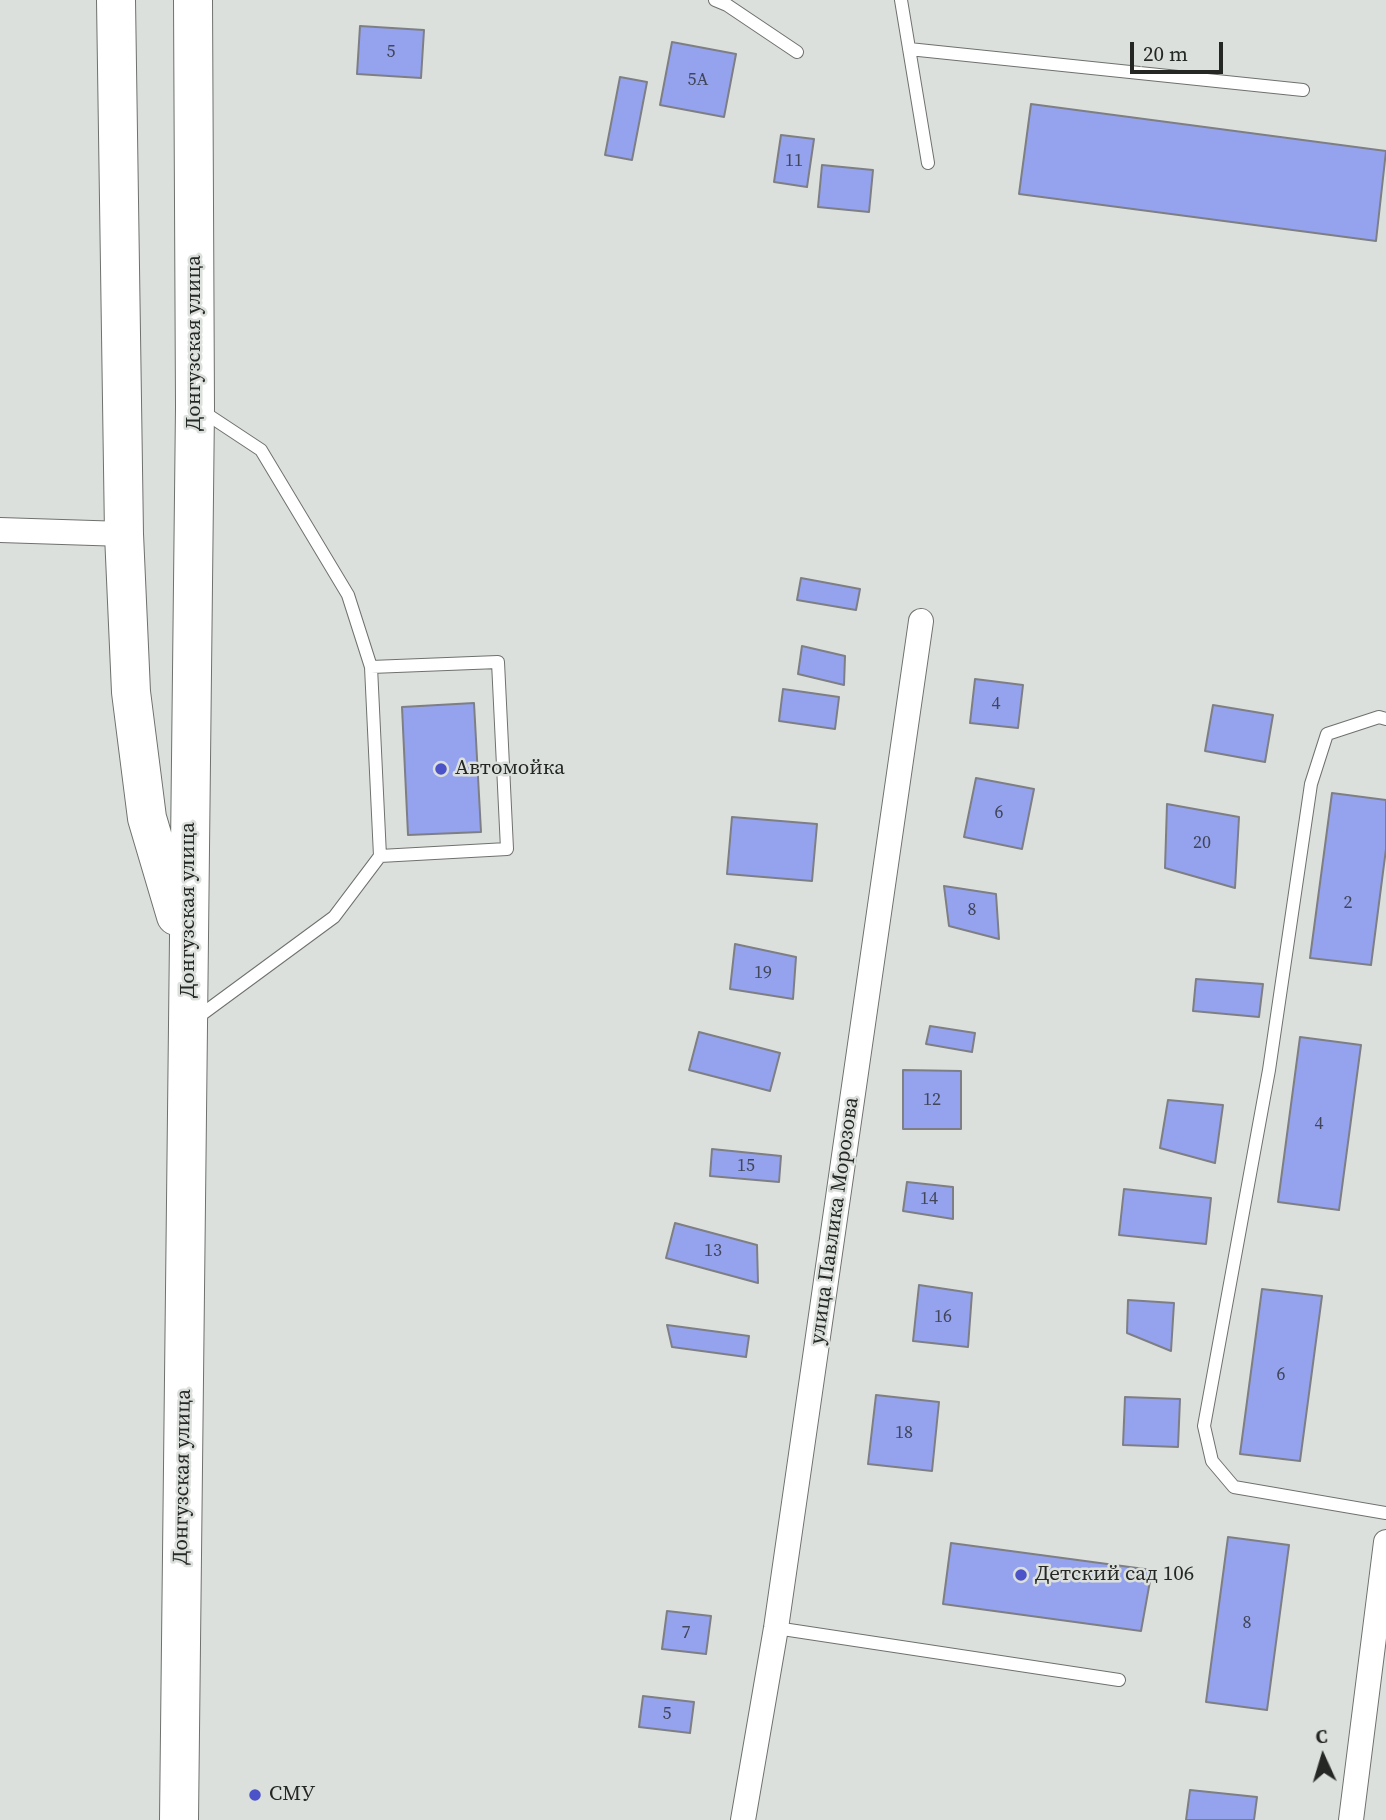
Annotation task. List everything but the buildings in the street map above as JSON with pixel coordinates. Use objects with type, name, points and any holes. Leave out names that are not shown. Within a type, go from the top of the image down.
[{"type":"highway","name":"Донгузская улица","points":[[179,1820],[195,407],[192,0]]},
{"type":"highway","points":[[116,9],[124,534],[131,692],[147,818],[187,955]]},
{"type":"street","points":[[0,530],[124,534]]},
{"type":"street","name":"улица Павлика Морозова","points":[[743,1820],[776,1628],[921,621]]},
{"type":"street","points":[[1351,1820],[1386,1542]]},
{"type":"lane","points":[[901,0],[928,163]]},
{"type":"lane","points":[[723,2],[797,52]]},
{"type":"lane","points":[[909,49],[1303,90]]},
{"type":"lane","points":[[188,1024],[334,916],[380,856],[371,667],[348,595],[261,450],[195,407]]},
{"type":"lane","points":[[371,667],[498,662],[507,849],[380,856]]},
{"type":"lane","points":[[1386,719],[1379,718],[1327,734],[1311,784],[1269,1070],[1204,1426],[1212,1461],[1234,1487],[1386,1513]]},
{"type":"lane","points":[[776,1628],[1119,1680]]},
{"type":"place","name":"Автомойка","points":[[441,769]]},
{"type":"place","name":"Детский сад 106","points":[[1021,1575]]},
{"type":"place","name":"СМУ","points":[[255,1795]]}]
